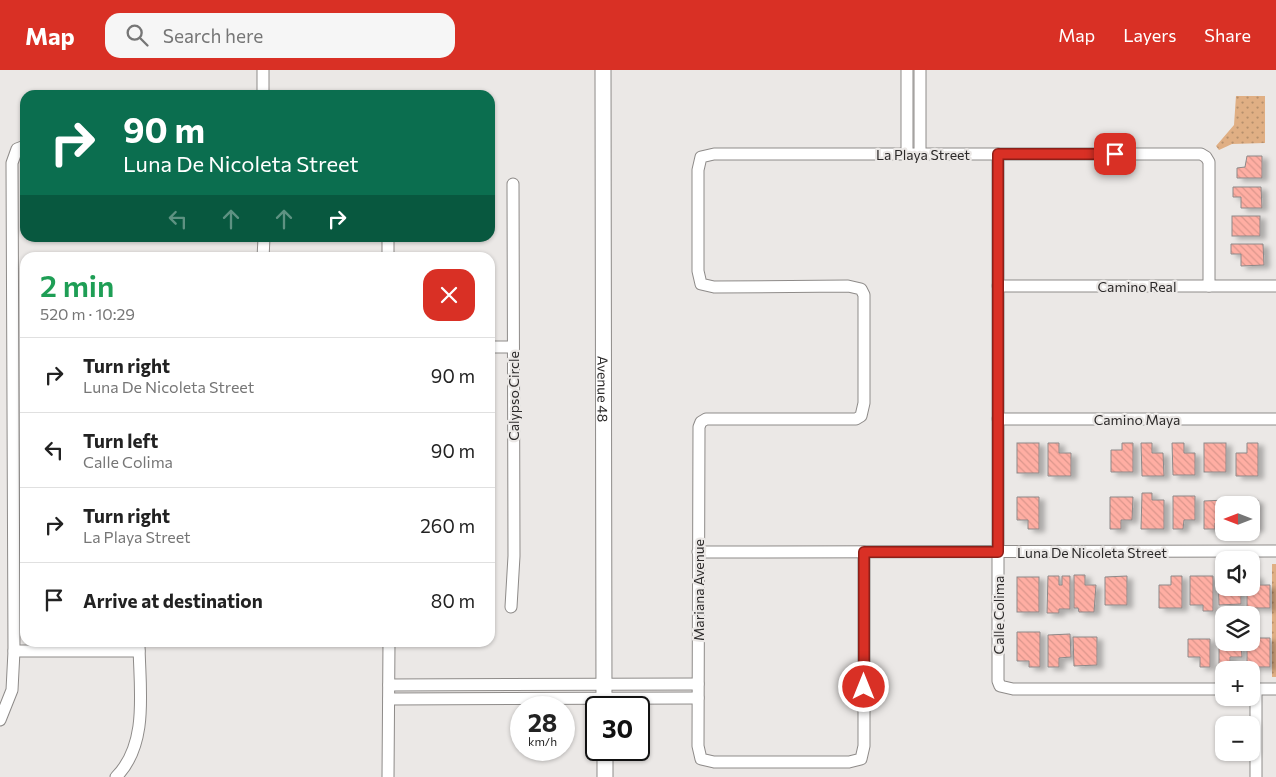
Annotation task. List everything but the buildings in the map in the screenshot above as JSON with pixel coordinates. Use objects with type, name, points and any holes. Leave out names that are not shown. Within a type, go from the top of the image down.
[{"type":"main road","name":"Avenue 48","points":[[603,70],[604,696]]},
{"type":"main road","points":[[604,761],[605,777]]},
{"type":"street","points":[[263,70],[263,90]]},
{"type":"street","points":[[907,70],[907,154]]},
{"type":"street","points":[[920,70],[920,154]]},
{"type":"street","points":[[0,720],[12,690],[14,651],[19,347],[12,163],[17,149],[20,148]]},
{"type":"street","name":"La Playa Street","points":[[701,422],[714,419],[848,419],[861,416],[864,403],[864,295],[861,289],[848,286],[714,287],[701,284],[698,271],[698,170],[701,157],[714,154],[1193,154],[1206,157],[1209,170],[1209,286]]},
{"type":"street","name":"Calle Colima","points":[[998,154],[998,673],[1000,686],[1013,689],[1215,689]]},
{"type":"street","name":"Calypso Circle","points":[[511,607],[514,556],[513,184]]},
{"type":"street","name":"Camino Real","points":[[998,286],[1276,286]]},
{"type":"street","points":[[495,347],[513,347]]},
{"type":"street","name":"Camino Maya","points":[[998,419],[1276,419]]},
{"type":"street","name":"Mariana Avenue","points":[[701,422],[698,435],[698,754],[701,759],[714,762],[848,762],[862,759],[864,746],[864,552]]},
{"type":"street","name":"Luna De Nicoleta Street","points":[[698,552],[1276,552]]},
{"type":"street","points":[[14,651],[139,647],[141,697],[137,741],[122,771],[116,777]]},
{"type":"street","points":[[388,777],[389,647]]},
{"type":"street","points":[[389,685],[604,696],[698,684]]},
{"type":"street","points":[[1260,689],[1276,689]]},
{"type":"street","points":[[389,699],[585,696]]},
{"type":"street","points":[[650,697],[698,698]]},
{"type":"street","points":[[1254,706],[1256,777]]},
{"type":"shaded area","points":[[1236,96],[1265,96],[1265,143],[1232,144],[1219,150],[1216,146],[1234,125]]},
{"type":"shaded area","points":[[1272,564],[1276,564],[1276,677],[1272,677]]},
{"type":"route","points":[[864,687],[864,552],[998,552],[998,154],[1115,154]]}]
